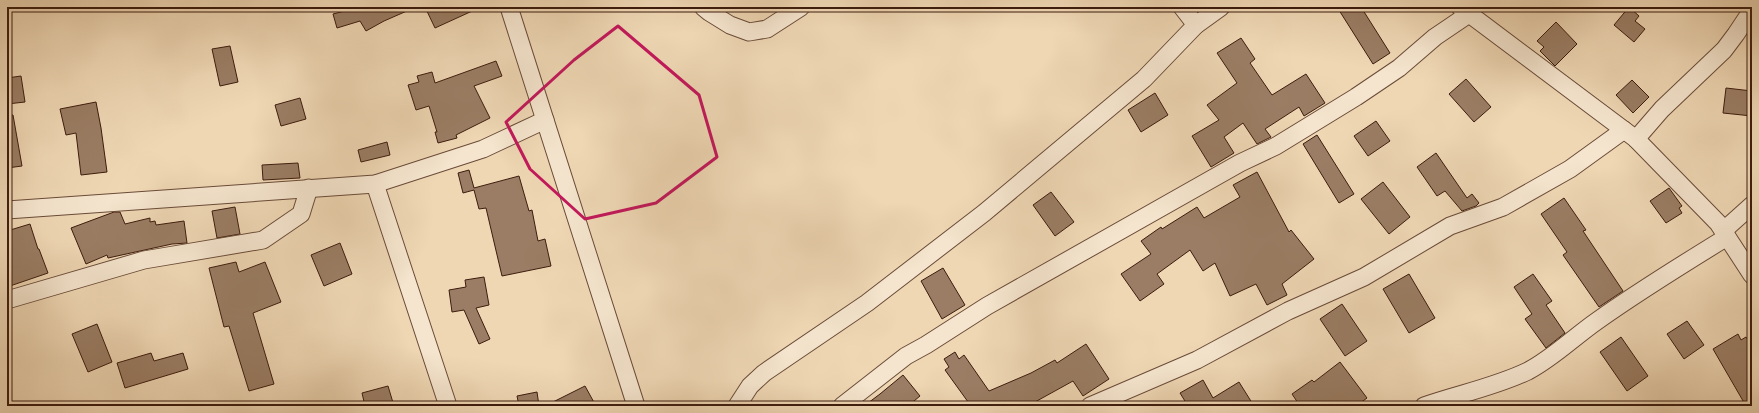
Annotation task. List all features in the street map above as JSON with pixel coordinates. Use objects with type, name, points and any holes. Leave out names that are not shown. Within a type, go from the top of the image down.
[{"type":"street","points":[[509,7],[636,406]]},
{"type":"street","points":[[704,7],[709,12],[730,25],[749,32],[767,29],[801,7]]},
{"type":"street","points":[[1182,7],[1196,25]]},
{"type":"street","points":[[737,406],[750,386],[764,373],[868,303],[984,213],[1144,79],[1196,25],[1221,7]]},
{"type":"street","points":[[842,406],[906,356],[987,306],[1240,163],[1276,146],[1356,97],[1398,68],[1464,10],[1630,135],[1718,223],[1752,276]]},
{"type":"street","points":[[1090,406],[1197,360],[1288,311],[1364,276],[1450,226],[1503,207],[1630,135],[1662,109],[1724,50],[1752,10]]},
{"type":"street","points":[[7,210],[375,184],[483,150],[545,120]]},
{"type":"street","points":[[375,184],[448,406]]},
{"type":"street","points":[[7,300],[144,260],[262,240],[300,214],[309,188]]},
{"type":"street","points":[[1424,406],[1499,383],[1528,370],[1558,352],[1595,322],[1725,234],[1752,206]]},
{"type":"street","points":[[1453,406],[1465,393]]},
{"type":"highlighted area","points":[[618,26],[699,95],[717,157],[656,203],[585,219],[530,169],[506,122],[574,60]]},
{"type":"building","points":[[360,7],[416,7],[384,21],[366,31],[360,21],[337,28],[333,14]]},
{"type":"building","points":[[425,7],[481,7],[435,28]]},
{"type":"building","points":[[1337,7],[1361,7],[1390,53],[1373,64]]},
{"type":"building","points":[[1629,7],[1639,16],[1635,21],[1645,29],[1634,42],[1614,25]]},
{"type":"building","points":[[1556,22],[1577,44],[1555,66],[1540,51],[1544,47],[1537,41]]},
{"type":"building","points":[[1241,38],[1255,59],[1250,63],[1272,95],[1306,74],[1325,103],[1304,116],[1299,107],[1265,129],[1271,137],[1257,144],[1243,123],[1224,137],[1234,153],[1211,167],[1192,136],[1219,120],[1207,105],[1237,83],[1217,53]]},
{"type":"building","points":[[230,46],[238,82],[220,86],[212,49]]},
{"type":"building","points":[[496,61],[502,76],[474,86],[490,118],[456,135],[457,138],[438,143],[435,132],[437,132],[429,106],[416,110],[408,85],[419,82],[417,76],[432,72],[435,83]]},
{"type":"building","points":[[21,76],[25,102],[7,104],[7,78]]},
{"type":"building","points":[[1466,79],[1491,107],[1474,122],[1449,94]]},
{"type":"building","points":[[1632,80],[1649,97],[1633,113],[1616,95]]},
{"type":"building","points":[[1726,88],[1752,91],[1752,116],[1723,113]]},
{"type":"building","points":[[1155,93],[1168,115],[1141,132],[1128,110]]},
{"type":"building","points":[[300,98],[306,119],[281,126],[275,105]]},
{"type":"building","points":[[96,102],[107,172],[81,175],[76,133],[66,135],[60,109]]},
{"type":"building","points":[[7,115],[13,115],[22,166],[7,168]]},
{"type":"building","points":[[1376,121],[1390,141],[1368,156],[1354,136]]},
{"type":"building","points":[[1317,135],[1354,194],[1339,203],[1303,144]]},
{"type":"building","points":[[387,142],[390,155],[361,162],[358,150]]},
{"type":"building","points":[[1436,153],[1467,198],[1472,194],[1479,203],[1476,206],[1462,211],[1445,191],[1437,196],[1417,167]]},
{"type":"building","points":[[298,163],[300,178],[263,180],[262,165]]},
{"type":"building","points":[[469,170],[474,188],[519,176],[529,211],[532,210],[538,241],[545,239],[551,266],[502,276],[486,208],[479,209],[474,190],[463,193],[458,173]]},
{"type":"building","points":[[1257,172],[1289,232],[1291,230],[1314,259],[1282,284],[1287,295],[1267,305],[1256,284],[1230,296],[1215,263],[1203,271],[1190,250],[1157,274],[1164,284],[1140,301],[1121,274],[1151,254],[1141,241],[1161,227],[1162,229],[1197,207],[1204,218],[1240,197],[1233,185]]},
{"type":"building","points":[[1383,182],[1410,217],[1389,234],[1361,199]]},
{"type":"building","points":[[1669,188],[1682,206],[1679,208],[1682,213],[1666,223],[1650,201]]},
{"type":"building","points":[[1051,192],[1074,222],[1055,236],[1033,205]]},
{"type":"building","points":[[1564,198],[1586,230],[1583,231],[1623,291],[1599,307],[1563,255],[1567,252],[1541,214]]},
{"type":"building","points":[[235,207],[240,234],[217,238],[212,211]]},
{"type":"building","points":[[114,212],[120,212],[125,224],[150,218],[150,222],[155,221],[156,225],[184,221],[187,243],[172,244],[108,258],[107,255],[86,264],[71,228]]},
{"type":"building","points":[[30,224],[48,273],[7,287],[7,231]]},
{"type":"building","points":[[340,243],[352,274],[324,286],[311,255]]},
{"type":"building","points":[[236,262],[239,272],[265,262],[281,302],[253,313],[274,384],[249,391],[229,326],[224,327],[209,268]]},
{"type":"building","points":[[943,268],[965,305],[942,319],[921,281]]},
{"type":"building","points":[[1409,274],[1435,318],[1409,333],[1383,289]]},
{"type":"building","points":[[1533,274],[1552,301],[1546,305],[1565,333],[1546,348],[1525,319],[1532,314],[1514,287]]},
{"type":"building","points":[[484,277],[489,305],[476,308],[490,339],[479,344],[464,310],[452,312],[449,290],[466,287],[465,280]]},
{"type":"building","points":[[1342,304],[1367,341],[1345,356],[1320,319]]},
{"type":"building","points":[[1687,321],[1704,345],[1684,359],[1667,334]]},
{"type":"building","points":[[97,324],[112,362],[88,372],[72,334]]},
{"type":"building","points":[[1738,334],[1741,340],[1746,337],[1752,347],[1752,406],[1746,406],[1713,349]]},
{"type":"building","points":[[1621,337],[1648,376],[1627,391],[1600,352]]},
{"type":"building","points":[[1086,344],[1109,379],[1083,396],[1073,381],[1035,402],[1036,406],[971,406],[945,370],[949,367],[944,359],[955,352],[959,359],[964,355],[989,391],[1031,373],[1055,360],[1057,363]]},
{"type":"building","points":[[151,353],[154,361],[183,353],[188,369],[125,388],[117,363]]},
{"type":"building","points":[[1340,362],[1367,398],[1356,406],[1300,406],[1292,394],[1312,380],[1314,382]]},
{"type":"building","points":[[903,375],[920,396],[908,406],[864,406],[880,394]]},
{"type":"building","points":[[1203,380],[1213,398],[1239,382],[1254,406],[1188,406],[1180,393]]},
{"type":"building","points":[[388,386],[394,406],[365,406],[362,393]]},
{"type":"building","points":[[585,386],[596,406],[545,406]]},
{"type":"building","points":[[537,392],[539,406],[519,406],[517,396]]}]
